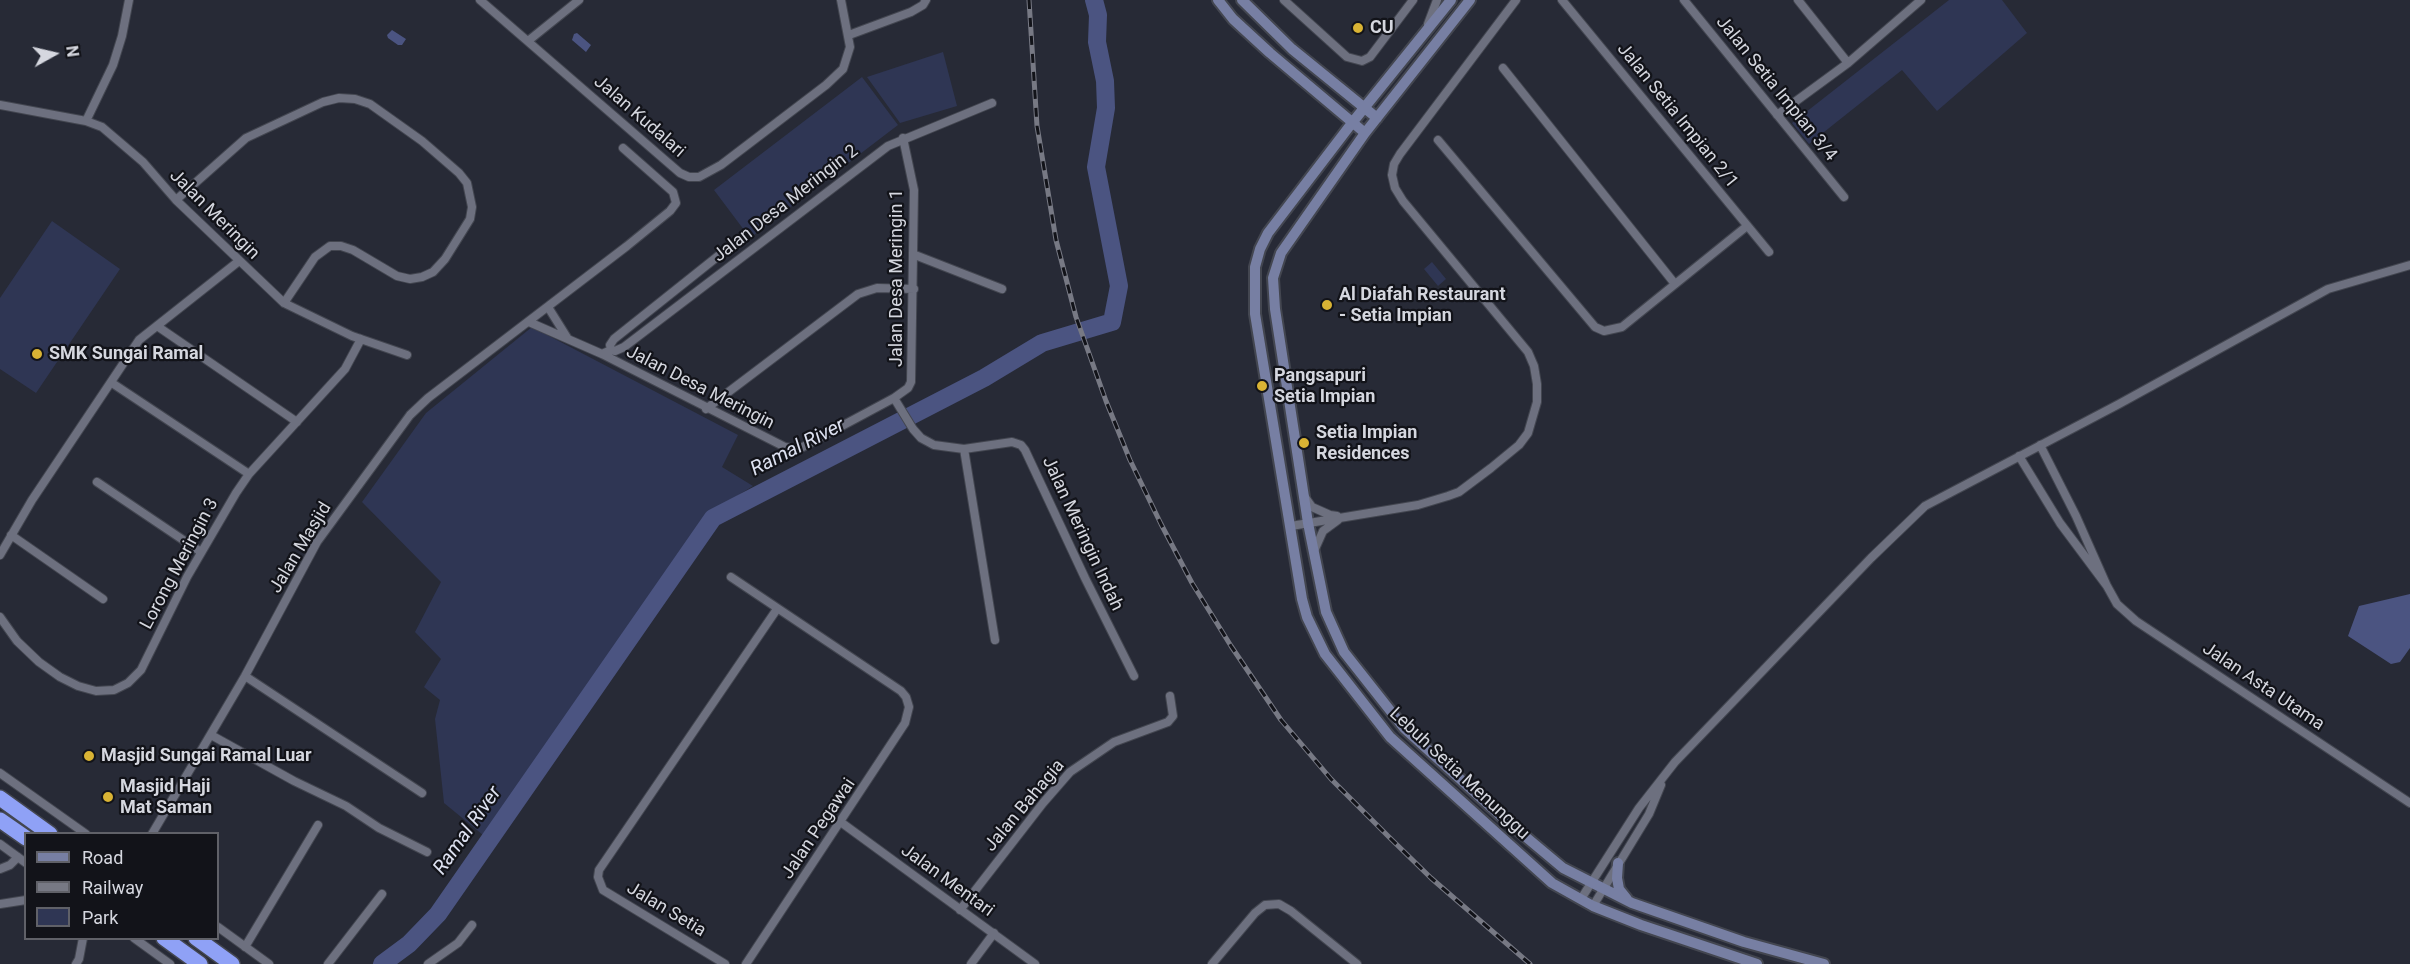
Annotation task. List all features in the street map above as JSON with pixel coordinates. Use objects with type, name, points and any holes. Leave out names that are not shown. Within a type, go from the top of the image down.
[{"type":"highway","points":[[0,798],[47,832]]},
{"type":"highway","points":[[0,820],[24,837]]},
{"type":"highway","points":[[165,940],[200,964]]},
{"type":"highway","points":[[197,940],[232,964]]},
{"type":"street","points":[[86,121],[113,65],[122,36],[129,0]]},
{"type":"street","name":"Jalan Kudalari","points":[[480,0],[680,173],[689,177],[699,177],[721,165],[836,77],[848,58],[849,35]]},
{"type":"street","points":[[528,40],[579,0]]},
{"type":"street","points":[[841,0],[849,35],[911,12],[923,5],[926,0]]},
{"type":"street","points":[[1218,0],[1233,19],[1270,53],[1365,133]]},
{"type":"street","points":[[1242,0],[1292,49],[1377,118]]},
{"type":"street","points":[[1284,0],[1347,57],[1362,61],[1370,57],[1413,0]]},
{"type":"street","points":[[1422,37],[1437,0]]},
{"type":"street","points":[[1364,108],[1451,0]]},
{"type":"street","points":[[1345,517],[1330,515],[1312,507],[1304,495],[1275,309],[1273,278],[1281,253],[1365,133],[1470,0]]},
{"type":"street","points":[[1291,526],[1418,505],[1460,492],[1519,445],[1528,433],[1537,402],[1538,384],[1528,352],[1403,201],[1395,188],[1392,175],[1394,164],[1400,154],[1516,0]]},
{"type":"street","name":"Jalan Setia Impian 2/1","points":[[1562,0],[1769,252]]},
{"type":"street","name":"Jalan Setia Impian 3/4","points":[[1684,0],[1844,197]]},
{"type":"street","points":[[1798,0],[1848,63]]},
{"type":"street","points":[[1777,115],[1848,63],[1919,1]]},
{"type":"street","points":[[1503,68],[1675,284]]},
{"type":"street","points":[[176,200],[246,138],[323,102],[339,98],[355,99],[370,104],[422,141],[459,173],[466,183],[471,201],[470,219],[434,272],[422,278],[410,279],[398,276],[353,250],[341,246],[330,246],[315,257],[284,303]]},
{"type":"street","name":"Jalan Desa Meringin 2","points":[[602,354],[624,347],[873,156],[903,138],[992,103]]},
{"type":"street","name":"Jalan Meringin","points":[[0,105],[86,121],[102,127],[143,162],[176,200],[284,303],[361,339],[407,355]]},
{"type":"street","name":"Lebuh Setia Menunggu","points":[[1364,108],[1268,233],[1255,267],[1255,314],[1302,599],[1307,617],[1325,654],[1390,737],[1552,883],[1593,906]]},
{"type":"street","name":"Jalan Desa Meringin 1","points":[[903,138],[914,190],[915,255],[911,382]]},
{"type":"street","points":[[1438,140],[1595,327],[1604,331],[1622,327],[1747,226]]},
{"type":"street","name":"Jalan Masjid","points":[[153,832],[245,676],[317,542],[410,415],[428,398],[548,308],[670,211],[676,202],[673,192],[623,148]]},
{"type":"street","name":"Jalan Desa Meringin 2","points":[[611,350],[610,345],[614,339],[742,237]]},
{"type":"street","points":[[915,255],[1002,289]]},
{"type":"street","points":[[0,555],[62,455],[140,340],[239,261]]},
{"type":"street","points":[[1581,899],[1639,807],[1675,762],[1871,558],[1925,506],[2328,289],[2410,265]]},
{"type":"street","points":[[706,409],[858,294],[877,288],[914,289]]},
{"type":"street","points":[[548,308],[568,339]]},
{"type":"street","name":"Jalan Desa Meringin","points":[[529,322],[602,354],[706,409],[795,450],[894,398],[908,388],[911,382]]},
{"type":"street","points":[[157,326],[297,422]]},
{"type":"street","name":"Lorong Meringin 3","points":[[0,617],[17,641],[39,662],[60,677],[78,686],[96,691],[114,690],[128,683],[141,670],[201,552],[249,474],[345,369],[361,339]]},
{"type":"street","points":[[112,383],[249,474]]},
{"type":"street","name":"Jalan Meringin Indah","points":[[894,398],[913,429],[921,438],[934,445],[964,449],[1012,442],[1025,450],[1134,676]]},
{"type":"street","name":"Jalan Asta Utama","points":[[2040,445],[2117,604],[2136,621],[2410,803]]},
{"type":"street","points":[[964,449],[995,640]]},
{"type":"street","name":"Jalan Asta Utama","points":[[2019,456],[2060,524],[2107,586]]},
{"type":"street","points":[[97,482],[201,552]]},
{"type":"street","name":"Lebuh Setia Menunggu","points":[[1304,495],[1326,612],[1333,632],[1344,652],[1404,728],[1534,845],[1563,868],[1632,903]]},
{"type":"street","points":[[1314,552],[1323,531],[1345,517]]},
{"type":"street","points":[[11,535],[103,599]]},
{"type":"street","points":[[731,577],[777,609]]},
{"type":"street","name":"Jalan Pegawai","points":[[746,964],[842,823],[905,723],[909,707],[901,691],[777,609]]},
{"type":"street","name":"Jalan Setia","points":[[725,964],[603,890],[597,877],[599,870],[777,609]]},
{"type":"street","points":[[245,676],[422,793]]},
{"type":"street","name":"Jalan Bahagia","points":[[960,910],[1070,772],[1114,742],[1168,722],[1173,716],[1170,696]]},
{"type":"street","points":[[211,735],[294,781],[346,806],[378,828],[427,852]]},
{"type":"street","points":[[0,773],[83,832]]},
{"type":"street","points":[[1663,778],[1649,814],[1593,906],[1641,925],[1757,964]]},
{"type":"street","name":"Jalan Mentari","points":[[842,823],[1035,964]]},
{"type":"street","points":[[245,947],[318,825]]},
{"type":"street","points":[[0,844],[24,861]]},
{"type":"street","points":[[0,869],[10,865],[18,857]]},
{"type":"street","points":[[1618,863],[1619,889],[1632,903],[1744,942],[1824,964]]},
{"type":"street","points":[[328,964],[382,894]]},
{"type":"street","points":[[0,904],[24,900]]},
{"type":"street","points":[[1212,964],[1255,913],[1265,905],[1279,904],[1357,964]]},
{"type":"street","points":[[428,964],[458,943],[472,925]]},
{"type":"street","points":[[219,928],[269,964]]},
{"type":"street","points":[[971,964],[994,933]]},
{"type":"street","points":[[76,964],[80,959],[83,940]]},
{"type":"street","points":[[135,940],[170,964]]},
{"type":"green space","points":[[1949,0],[2002,0],[2027,33],[1937,111],[1902,70],[1809,144],[1792,123]]},
{"type":"green space","points":[[943,52],[957,106],[900,123],[867,77]]},
{"type":"green space","points":[[862,77],[898,125],[750,238],[714,190]]},
{"type":"green space","points":[[52,221],[120,269],[36,393],[0,369],[0,298]]},
{"type":"green space","points":[[1432,262],[1446,279],[1438,286],[1424,269]]},
{"type":"green space","points":[[532,327],[738,435],[722,467],[753,486],[705,516],[483,835],[444,803],[435,719],[440,700],[424,687],[441,659],[415,632],[441,582],[362,502],[426,413]]},
{"type":"shaded area","points":[[392,30],[406,39],[402,45],[388,38],[387,35]]},
{"type":"shaded area","points":[[577,33],[591,45],[586,52],[572,40],[574,34]]},
{"type":"shaded area","points":[[2410,594],[2410,648],[2400,662],[2391,664],[2348,636],[2359,606]]},
{"type":"waterway","name":"Ramal River","points":[[382,964],[409,944],[438,914],[713,518],[984,378],[1042,343],[1112,322],[1119,286],[1096,167],[1106,108],[1105,81],[1097,42],[1098,15],[1094,0]]},
{"type":"railway","points":[[1029,0],[1037,126],[1056,240],[1076,317],[1106,401],[1130,460],[1161,524],[1192,583],[1281,720],[1331,779],[1390,838],[1431,878],[1530,964]]},
{"type":"place","name":"CU","points":[[1358,28]]},
{"type":"place","name":"Al Diafah Restaurant - Setia Impian","points":[[1327,305]]},
{"type":"place","name":"SMK Sungai Ramal","points":[[37,354]]},
{"type":"place","name":"Pangsapuri Setia Impian","points":[[1262,386]]},
{"type":"place","name":"Setia Impian Residences","points":[[1304,443]]},
{"type":"place","name":"Masjid Sungai Ramal Luar","points":[[89,756]]},
{"type":"place","name":"Masjid Haji Mat Saman","points":[[108,797]]}]
